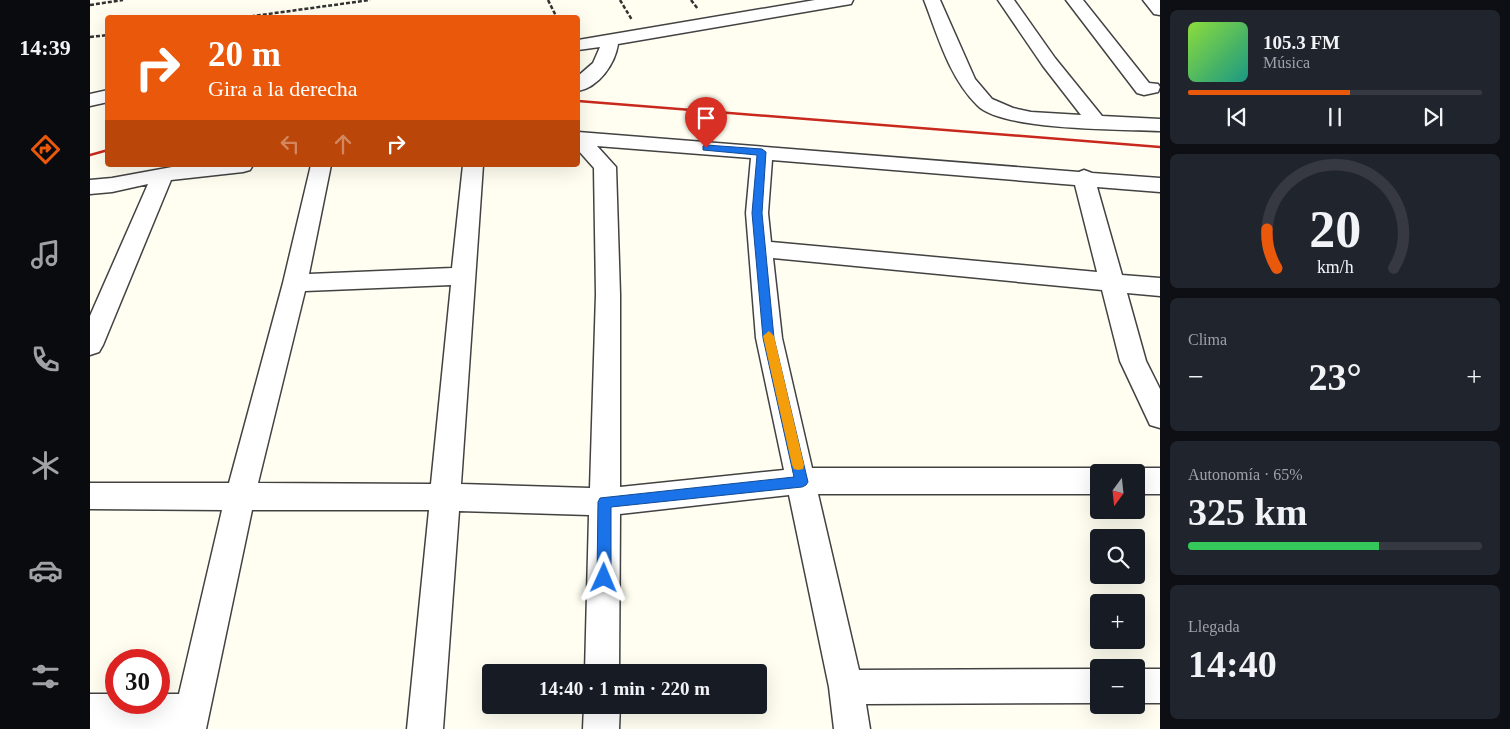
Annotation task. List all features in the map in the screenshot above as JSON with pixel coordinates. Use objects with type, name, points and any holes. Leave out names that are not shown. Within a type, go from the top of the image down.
[{"type":"street","points":[[580,45],[840,0]]},
{"type":"street","points":[[932,0],[966,80],[985,103],[1007,113],[1031,118],[1160,125]]},
{"type":"street","points":[[1006,0],[1049,62],[1096,122]]},
{"type":"street","points":[[1074,0],[1099,28],[1144,89],[1150,88]]},
{"type":"street","points":[[1151,0],[1160,10]]},
{"type":"street","points":[[580,83],[604,64],[608,57],[610,40]]},
{"type":"street","points":[[90,100],[105,97]]},
{"type":"street","points":[[580,138],[1084,177],[1160,185]]},
{"type":"street","points":[[580,140],[605,167],[608,294],[602,664]]},
{"type":"street","points":[[762,152],[757,213],[769,338],[846,687],[852,729]]},
{"type":"street","points":[[90,187],[112,185],[163,174],[225,167]]},
{"type":"street","points":[[90,712],[190,720],[240,496],[295,284],[320,167]]},
{"type":"street","points":[[425,729],[473,167]]},
{"type":"street","points":[[93,331],[163,174]]},
{"type":"street","points":[[1084,177],[1133,361],[1160,417]]},
{"type":"street","points":[[760,249],[1160,287]]},
{"type":"street","points":[[295,284],[464,276]]},
{"type":"street","points":[[90,496],[445,497],[605,502],[802,482],[1090,481]]},
{"type":"street","points":[[1145,481],[1160,481]]},
{"type":"street","points":[[846,687],[1090,686]]},
{"type":"street","points":[[1145,686],[1160,686]]},
{"type":"street","points":[[602,714],[602,729]]},
{"type":"path","points":[[90,4],[123,0]]},
{"type":"path","points":[[261,15],[370,0]]},
{"type":"path","points":[[548,0],[556,15]]},
{"type":"path","points":[[90,37],[105,35]]},
{"type":"railway","points":[[580,101],[1160,147]]},
{"type":"railway","points":[[90,155],[105,151]]},
{"type":"slow traffic","points":[[769,336],[798,465]]},
{"type":"route","points":[[604,578],[605,502],[802,482],[769,338],[757,213],[762,152],[706,148]]}]
